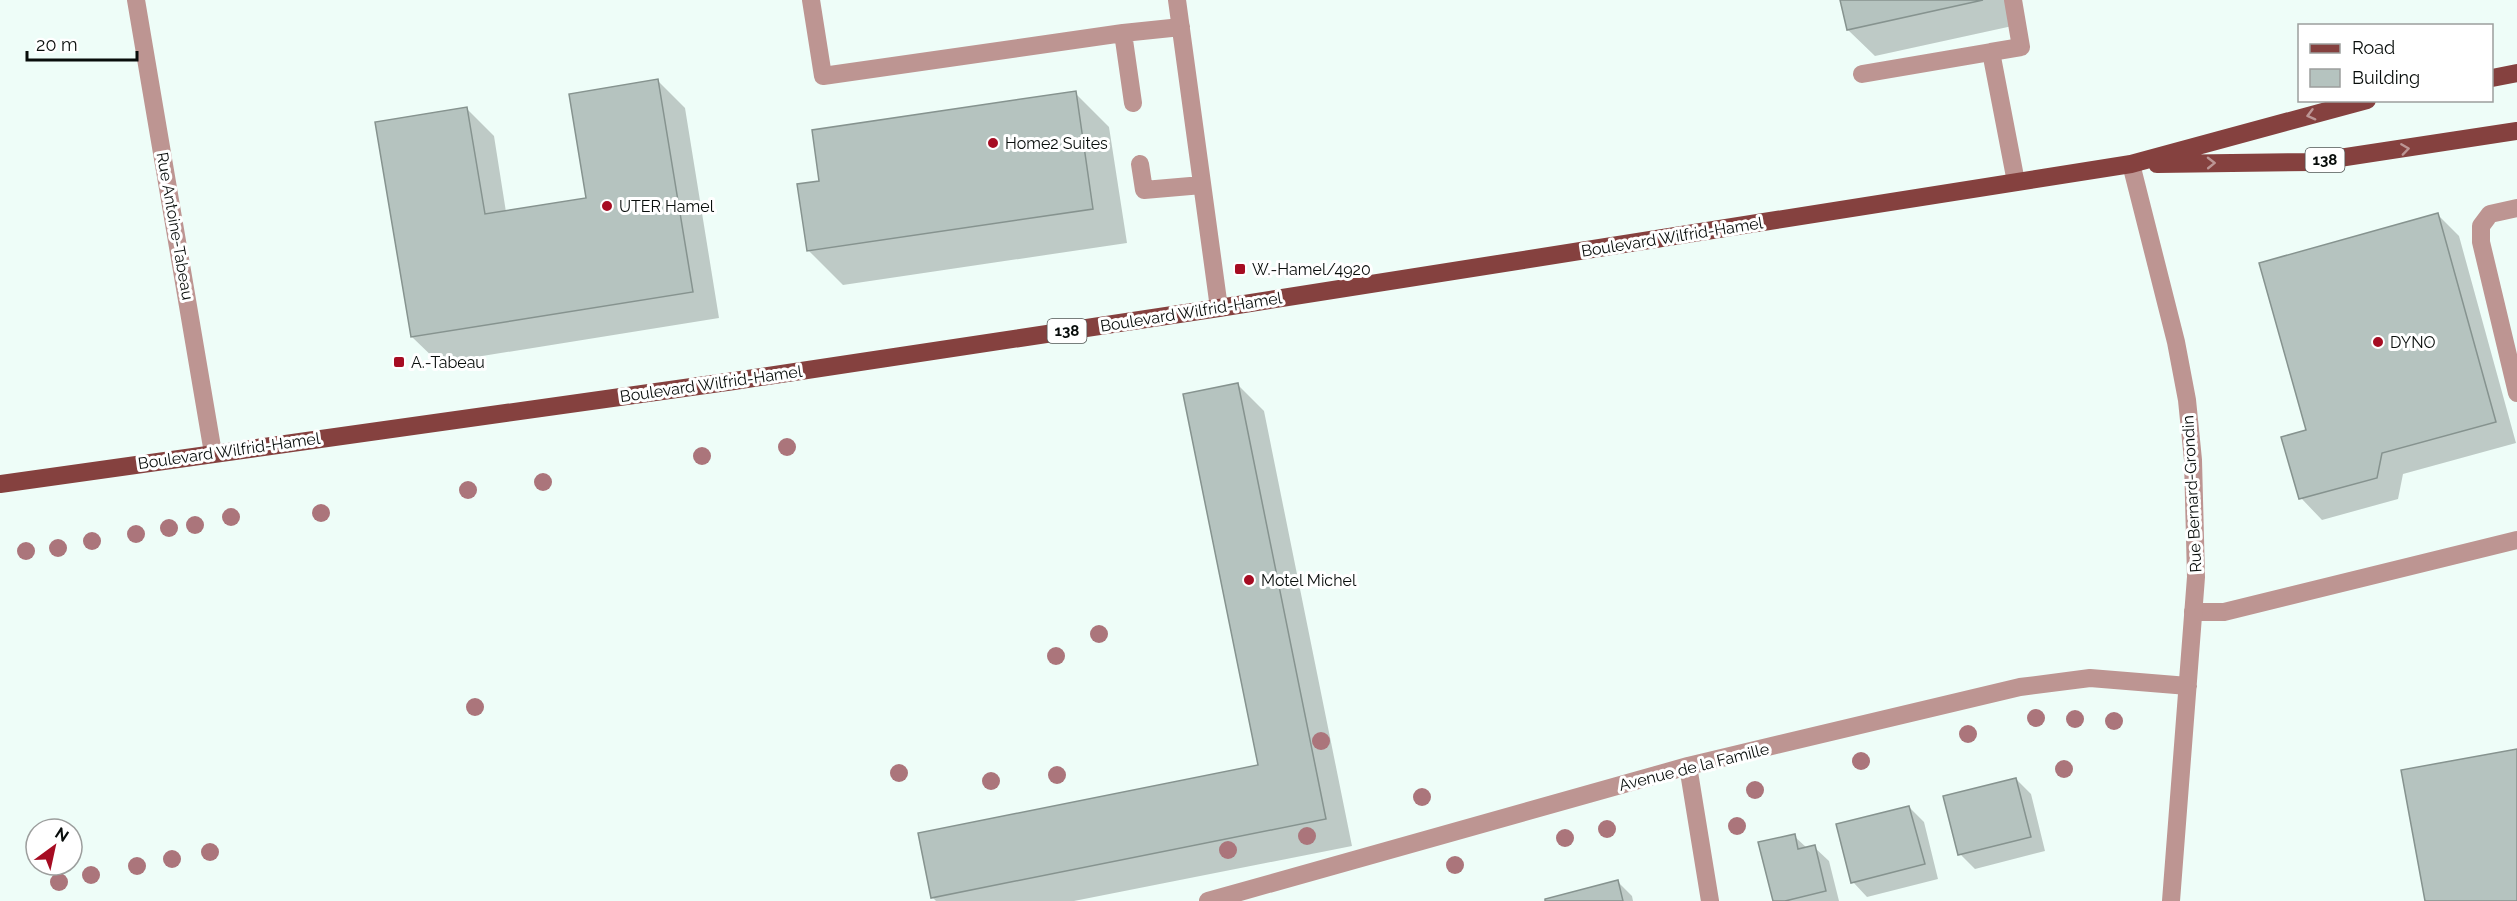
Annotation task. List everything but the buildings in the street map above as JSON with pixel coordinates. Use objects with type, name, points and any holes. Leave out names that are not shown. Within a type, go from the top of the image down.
[{"type":"main road","points":[[2493,78],[2517,73]]},
{"type":"main road","name":"Boulevard Wilfrid-Hamel","points":[[0,484],[723,383],[1219,308],[2132,164],[2360,102]]},
{"type":"main road","name":"Boulevard Wilfrid-Hamel","points":[[2132,164],[2313,162],[2517,131]]},
{"type":"street","name":"Rue Antoine-Tabeau","points":[[136,0],[213,453]]},
{"type":"street","points":[[811,0],[824,76],[1123,33],[1181,27]]},
{"type":"street","points":[[1177,0],[1219,308]]},
{"type":"street","points":[[1862,74],[2021,46],[2013,0]]},
{"type":"street","points":[[1123,33],[1133,103]]},
{"type":"street","points":[[1991,52],[2016,182]]},
{"type":"street","points":[[1140,164],[1144,190],[1202,185]]},
{"type":"street","name":"Rue Bernard-Grondin","points":[[2132,164],[2156,258],[2187,400],[2196,515],[2193,612],[2171,901]]},
{"type":"street","points":[[2517,208],[2490,213],[2481,226],[2481,242],[2517,393]]},
{"type":"street","points":[[2193,612],[2224,612],[2517,540]]},
{"type":"street","name":"Avenue de la Famille","points":[[1208,901],[1236,898],[1688,766],[2020,687],[2090,678],[2188,686]]},
{"type":"street","points":[[1688,766],[1710,901]]},
{"type":"place","name":"Home2 Suites","points":[[993,143]]},
{"type":"place","name":"UTER Hamel","points":[[607,206]]},
{"type":"place","name":"W.-Hamel/4920","points":[[1240,269]]},
{"type":"place","name":"DYNO","points":[[2378,342]]},
{"type":"place","name":"A.-Tabeau","points":[[399,362]]},
{"type":"place","name":"Motel Michel","points":[[1249,580]]}]
